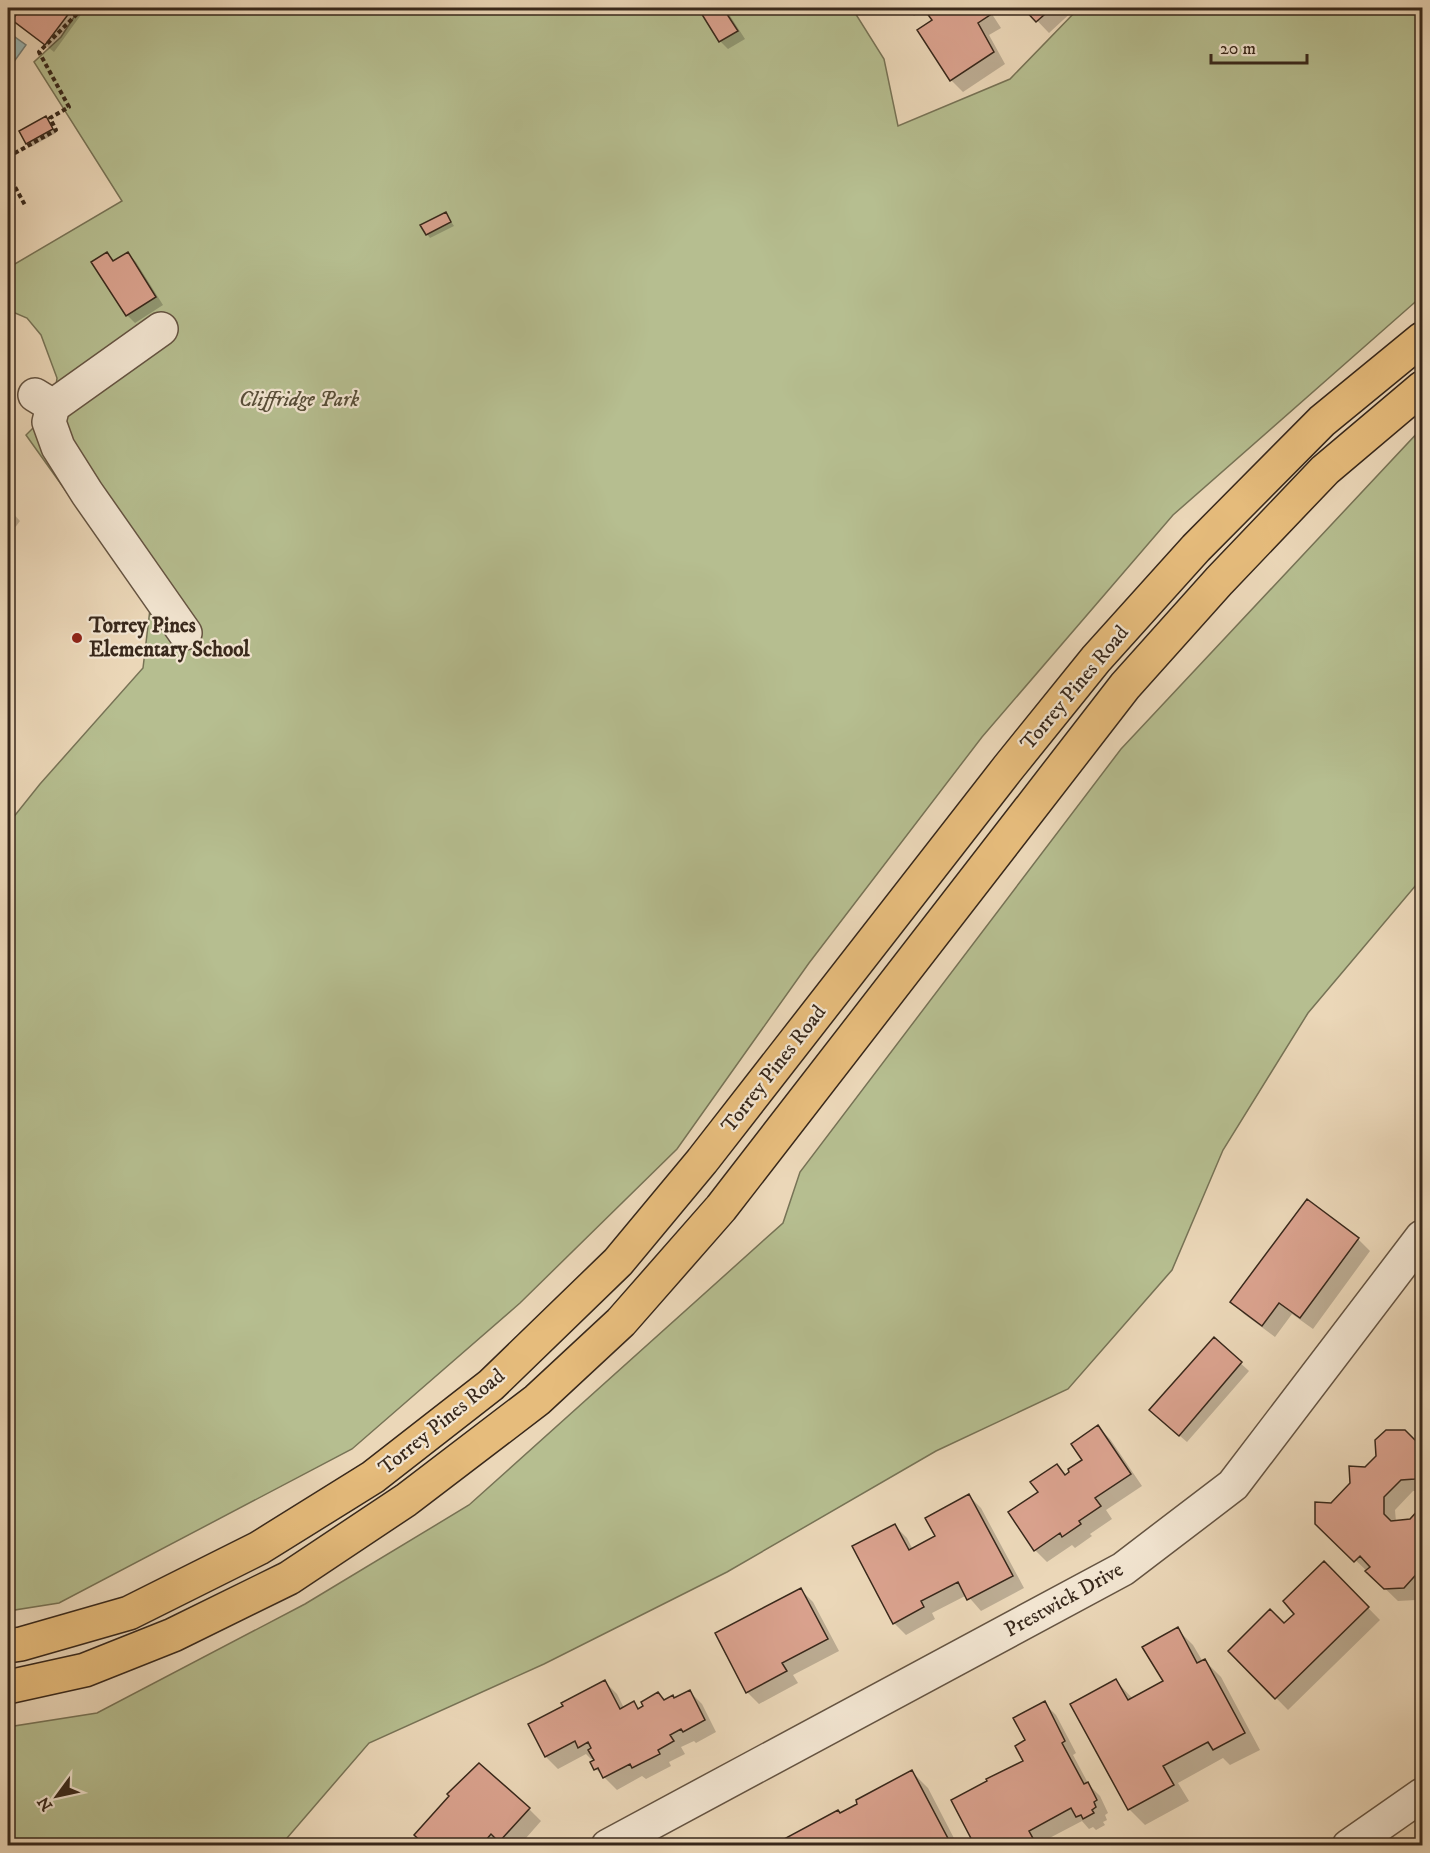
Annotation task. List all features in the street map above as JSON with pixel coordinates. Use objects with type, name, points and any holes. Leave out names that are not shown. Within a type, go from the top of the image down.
[{"type":"main road","name":"Torrey Pines Road","points":[[8,1646],[129,1613],[259,1548],[373,1477],[491,1385],[618,1262],[702,1161],[1000,778],[1096,659],[1196,548],[1322,421],[1422,339]]},
{"type":"main road","name":"Torrey Pines Road","points":[[8,1687],[85,1670],[173,1635],[289,1578],[406,1500],[537,1400],[621,1322],[721,1208],[1125,686],[1219,581],[1325,470],[1422,388]]},
{"type":"street","points":[[161,329],[44,401],[58,447],[87,493],[185,633]]},
{"type":"street","name":"Prestwick Drive","points":[[608,1845],[1123,1569],[1233,1485],[1422,1237]]},
{"type":"street","points":[[1349,1845],[1422,1795]]},
{"type":"path","points":[[8,157],[56,130],[50,118],[69,107],[39,52],[83,8]]},
{"type":"path","points":[[8,174],[26,207]]},
{"type":"path","points":[[8,187],[13,184]]},
{"type":"green space","name":"Cliffridge Park","points":[[80,8],[852,8],[884,59],[898,126],[1010,79],[1079,8],[1422,8],[1422,296],[1173,515],[982,737],[809,963],[677,1149],[520,1303],[352,1449],[59,1603],[8,1611],[8,824],[40,784],[143,668],[150,609],[26,435],[45,416],[54,399],[57,378],[41,335],[27,318],[8,310],[8,268],[122,201],[34,62],[61,37]]},
{"type":"green space","points":[[1422,428],[1422,878],[1308,1013],[1223,1150],[1172,1270],[1068,1389],[936,1451],[727,1572],[544,1664],[369,1743],[281,1845],[8,1845],[8,1727],[97,1713],[305,1604],[469,1505],[783,1223],[800,1172],[1121,749]]},
{"type":"water","points":[[8,32],[26,45],[8,70]]},
{"type":"building","points":[[21,8],[73,8],[45,45],[12,20]]},
{"type":"building","points":[[698,8],[723,8],[738,31],[719,42]]},
{"type":"building","points":[[923,8],[986,8],[990,15],[978,23],[994,52],[950,81],[917,30],[932,20]]},
{"type":"building","points":[[1023,8],[1052,8],[1036,22]]},
{"type":"building","points":[[46,116],[53,129],[26,144],[19,131]]},
{"type":"building","points":[[446,212],[451,222],[426,235],[420,225]]},
{"type":"building","points":[[107,252],[113,261],[128,252],[156,297],[126,316],[91,262]]},
{"type":"building","points":[[1307,1199],[1359,1238],[1300,1318],[1279,1303],[1262,1326],[1230,1302]]},
{"type":"building","points":[[1214,1337],[1242,1362],[1179,1436],[1149,1410]]},
{"type":"building","points":[[1098,1425],[1131,1474],[1095,1498],[1101,1506],[1079,1521],[1081,1524],[1062,1537],[1060,1533],[1034,1551],[1008,1512],[1038,1492],[1030,1482],[1057,1464],[1065,1475],[1069,1472],[1068,1469],[1082,1460],[1071,1444]]},
{"type":"building","points":[[1386,1430],[1405,1430],[1422,1447],[1422,1471],[1415,1479],[1401,1480],[1384,1497],[1384,1514],[1391,1521],[1410,1519],[1422,1506],[1422,1568],[1404,1588],[1384,1589],[1365,1571],[1370,1567],[1360,1556],[1354,1562],[1315,1524],[1315,1502],[1331,1503],[1350,1483],[1349,1466],[1365,1467],[1376,1456],[1375,1440]]},
{"type":"building","points":[[969,1494],[1013,1576],[967,1600],[958,1582],[921,1601],[924,1607],[893,1624],[852,1546],[895,1524],[909,1550],[935,1536],[925,1518]]},
{"type":"building","points":[[1324,1561],[1369,1607],[1275,1699],[1228,1651],[1270,1609],[1284,1623],[1294,1614],[1283,1601]]},
{"type":"building","points":[[801,1588],[828,1639],[782,1663],[787,1671],[746,1693],[715,1633]]},
{"type":"building","points":[[1178,1627],[1197,1663],[1205,1659],[1245,1733],[1213,1750],[1208,1742],[1163,1766],[1174,1785],[1128,1810],[1070,1704],[1116,1679],[1128,1700],[1163,1681],[1142,1647]]},
{"type":"building","points":[[605,1680],[620,1709],[634,1701],[638,1709],[643,1706],[641,1702],[658,1692],[664,1700],[690,1690],[705,1720],[683,1732],[681,1729],[670,1735],[674,1741],[658,1750],[660,1754],[632,1768],[630,1764],[603,1778],[598,1768],[594,1770],[590,1762],[594,1760],[588,1750],[591,1748],[588,1742],[578,1748],[575,1741],[545,1757],[528,1724],[563,1706],[561,1703]]},
{"type":"building","points":[[1045,1701],[1065,1741],[1062,1743],[1084,1784],[1088,1782],[1097,1800],[1094,1802],[1096,1807],[1092,1810],[1094,1813],[1083,1819],[1081,1815],[1076,1817],[1071,1808],[1029,1831],[1035,1842],[1028,1846],[1007,1846],[1006,1844],[975,1846],[951,1800],[1023,1761],[1015,1746],[1025,1740],[1013,1718]]},
{"type":"building","points":[[479,1763],[530,1808],[499,1842],[491,1834],[481,1846],[426,1846],[414,1835],[449,1796],[447,1794]]},
{"type":"building","points":[[912,1770],[952,1846],[787,1846],[784,1839],[838,1810],[840,1813],[857,1804],[856,1800]]},
{"type":"place","name":"Torrey Pines Elementary School","points":[[77,638]]}]
